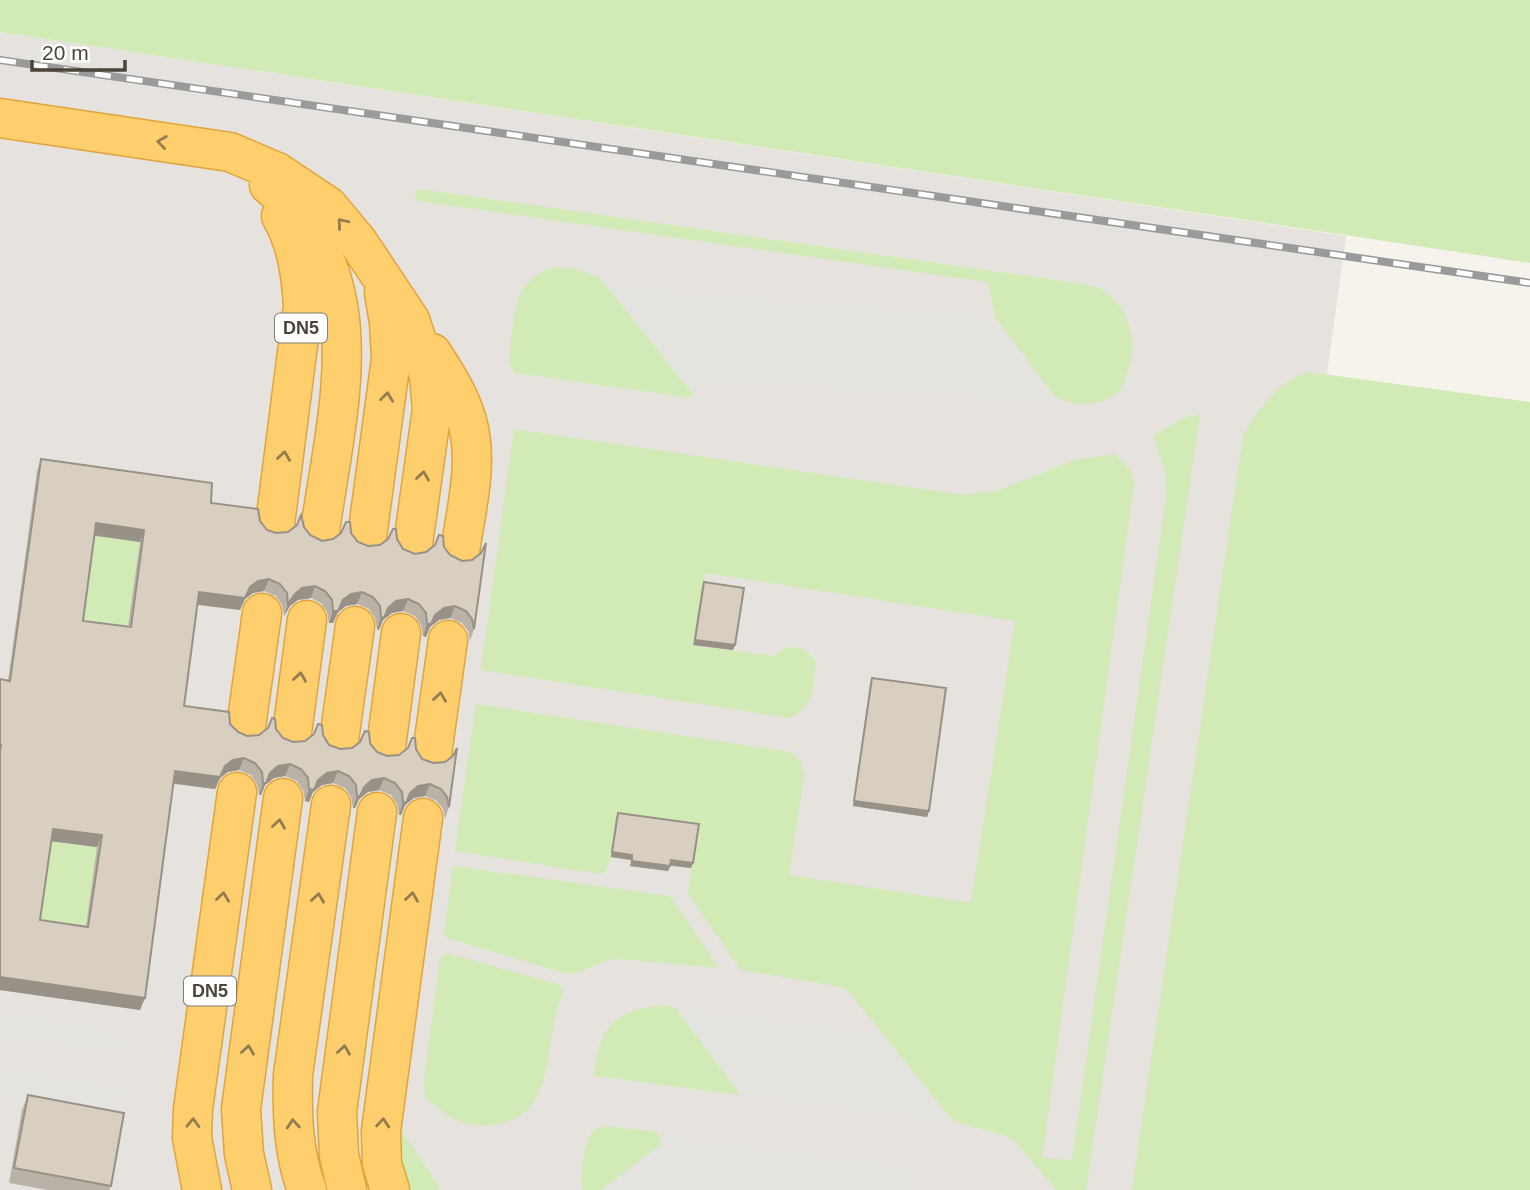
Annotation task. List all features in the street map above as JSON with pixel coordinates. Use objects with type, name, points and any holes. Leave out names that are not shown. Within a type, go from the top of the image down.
[{"type":"highway","points":[[0,118],[230,152],[277,172],[328,206],[358,242],[410,320],[452,386],[468,422],[472,449],[460,551]]},
{"type":"highway","name":"DN5","points":[[230,152],[268,195],[284,222],[296,250],[301,273],[303,306],[300,337],[275,524]]},
{"type":"highway","name":"DN5","points":[[230,152],[281,194],[297,213],[315,237],[329,266],[336,289],[341,312],[342,364],[320,531]]},
{"type":"highway","points":[[367,537],[391,359],[389,322],[381,279]]},
{"type":"highway","points":[[410,320],[429,376],[432,410],[414,544]]},
{"type":"highway","points":[[246,727],[262,613]]},
{"type":"highway","points":[[292,733],[307,620]]},
{"type":"highway","points":[[339,740],[355,626]]},
{"type":"highway","points":[[386,747],[401,633]]},
{"type":"highway","points":[[432,754],[448,640]]},
{"type":"highway","name":"DN5","points":[[202,1190],[192,1138],[193,1108],[237,792]]},
{"type":"highway","name":"DN5","points":[[252,1190],[244,1154],[241,1109],[283,798]]},
{"type":"highway","points":[[307,1190],[296,1153],[292,1114],[293,1075],[331,805]]},
{"type":"highway","points":[[347,1190],[339,1155],[339,1091],[377,812]]},
{"type":"highway","points":[[390,1190],[382,1164],[381,1131],[424,818]]},
{"type":"shaded area","points":[[0,32],[1346,236],[1215,1190],[0,1190]]},
{"type":"shaded area","points":[[610,287],[995,317],[1058,401],[681,380]]},
{"type":"shaded area","points":[[676,1008],[882,1035],[953,1121],[741,1095]]},
{"type":"shaded area","points":[[0,1014],[115,1030],[125,1053],[0,1036]]},
{"type":"shaded area","points":[[0,1069],[125,1087],[109,1113],[0,1096]]},
{"type":"shaded area","points":[[660,1137],[921,1169],[918,1181],[906,1190],[601,1190],[660,1146]]},
{"type":"green space","points":[[0,0],[1530,0],[1530,263],[0,32]]},
{"type":"green space","points":[[420,189],[1084,284],[1104,291],[1125,315],[1132,346],[1129,367],[1119,391],[1106,400],[1090,404],[1065,401],[1044,386],[1004,335],[996,317],[988,282],[418,201],[415,198],[416,191]]},
{"type":"green space","points":[[556,267],[571,268],[600,278],[693,394],[690,398],[515,373],[509,363],[514,319],[522,292],[541,272]]},
{"type":"green space","points":[[1308,372],[1530,402],[1530,1190],[1132,1190],[1243,436],[1255,416],[1278,390],[1287,382]]},
{"type":"green space","points":[[1200,414],[1086,1190],[1056,1190],[1016,1142],[1006,1136],[953,1121],[842,987],[741,970],[688,894],[696,829],[617,818],[611,857],[605,872],[599,874],[455,851],[476,704],[791,752],[801,762],[804,775],[789,875],[971,903],[1015,621],[705,573],[693,645],[774,656],[796,647],[806,651],[816,661],[809,701],[790,718],[481,670],[514,429],[963,495],[996,491],[1075,460],[1114,454],[1130,469],[1134,483],[1042,1158],[1072,1160],[1166,499],[1165,470],[1153,436],[1184,418]]},
{"type":"green space","points":[[92,535],[140,542],[127,639],[78,633]]},
{"type":"green space","points":[[49,841],[97,847],[84,940],[36,932]]},
{"type":"green space","points":[[453,866],[670,896],[719,968],[618,959],[568,974],[447,938],[444,934]]},
{"type":"green space","points":[[446,953],[560,985],[563,993],[556,1012],[545,1074],[539,1092],[529,1107],[514,1119],[492,1125],[472,1125],[448,1115],[425,1097],[424,1080],[440,959]]},
{"type":"green space","points":[[660,1005],[676,1008],[741,1095],[594,1076],[600,1046],[610,1026],[630,1013]]},
{"type":"green space","points":[[394,1118],[441,1190],[407,1190],[397,1164]]},
{"type":"green space","points":[[608,1126],[656,1132],[660,1137],[660,1145],[601,1190],[582,1190],[583,1160],[589,1137],[596,1130]]},
{"type":"building","points":[[41,459],[212,483],[211,503],[258,509],[260,521],[267,530],[276,533],[288,532],[297,525],[301,515],[304,527],[310,535],[322,541],[333,539],[341,533],[346,522],[350,522],[351,533],[358,542],[368,546],[380,545],[388,539],[393,529],[396,529],[397,539],[403,549],[415,554],[426,552],[435,545],[439,535],[443,536],[444,547],[450,555],[462,561],[472,560],[481,553],[486,543],[474,629],[472,619],[466,611],[455,606],[444,608],[435,615],[431,624],[427,624],[426,613],[419,604],[408,599],[396,601],[388,608],[384,618],[381,617],[380,606],[373,597],[362,592],[351,594],[343,600],[338,611],[333,611],[332,600],[325,591],[315,586],[302,588],[288,604],[287,593],[280,584],[269,579],[258,581],[250,587],[245,598],[199,592],[184,706],[229,712],[230,724],[247,736],[259,735],[268,728],[272,718],[275,719],[276,729],[283,738],[293,742],[305,741],[314,734],[318,724],[322,725],[323,735],[329,745],[340,749],[352,748],[360,742],[365,731],[369,732],[370,743],[377,752],[387,756],[399,755],[408,748],[412,738],[415,738],[416,749],[422,759],[433,763],[445,762],[453,756],[457,748],[449,807],[447,797],[441,789],[430,784],[418,786],[410,793],[406,803],[403,802],[402,792],[395,783],[384,778],[372,780],[364,787],[360,796],[357,796],[356,785],[349,776],[338,771],[327,773],[318,780],[314,790],[309,789],[308,778],[301,769],[290,764],[278,766],[270,773],[266,783],[263,783],[262,772],[255,763],[244,758],[233,760],[225,766],[220,777],[175,771],[145,998],[0,977],[0,679],[10,681]],"holes":[[[96,523],[144,530],[131,627],[83,621]],[[53,829],[102,835],[88,927],[40,920]]]},
{"type":"building","points":[[704,582],[744,588],[735,645],[695,640]]},
{"type":"building","points":[[872,678],[946,688],[929,811],[854,801]]},
{"type":"building","points":[[618,813],[699,824],[693,863],[671,860],[670,866],[632,861],[632,855],[612,852]]},
{"type":"building","points":[[28,1095],[124,1113],[111,1186],[14,1168]]},
{"type":"railway","points":[[0,60],[1530,283]]}]
